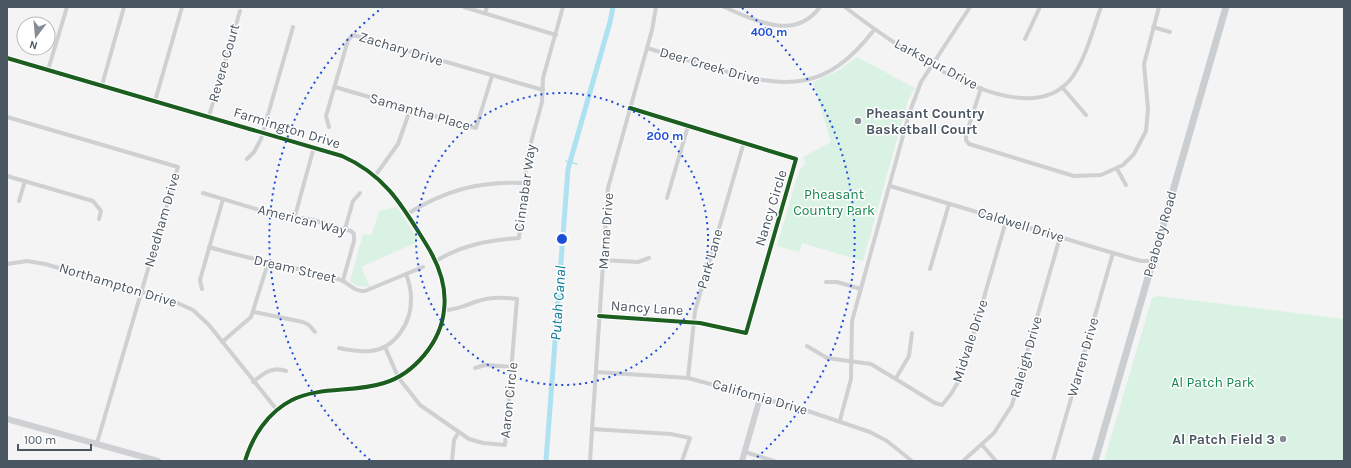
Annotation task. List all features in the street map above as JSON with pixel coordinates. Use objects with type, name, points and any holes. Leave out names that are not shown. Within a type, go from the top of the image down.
[{"type":"main road","name":"Peabody Road","points":[[1095,461],[1226,7]]},
{"type":"main road","points":[[742,461],[760,398]]},
{"type":"main road","points":[[7,419],[158,461]]},
{"type":"street","points":[[48,70],[67,7]]},
{"type":"street","points":[[102,85],[124,7]]},
{"type":"street","points":[[155,101],[182,7]]},
{"type":"street","points":[[464,7],[556,35]]},
{"type":"street","points":[[485,13],[487,7]]},
{"type":"street","name":"Cinnabar Way","points":[[436,261],[474,244],[498,239],[519,238],[527,157],[539,114],[543,90],[543,78],[563,7]]},
{"type":"street","name":"Marna Drive","points":[[590,461],[608,188],[647,48],[656,7]]},
{"type":"street","points":[[724,7],[767,25],[780,26],[797,24],[810,17],[820,7]]},
{"type":"street","name":"Larkspur Drive","points":[[845,7],[874,30],[932,65],[981,88],[1012,98],[1033,99],[1044,97],[1062,87],[1077,71],[1100,7]]},
{"type":"street","points":[[840,420],[849,388],[852,321],[915,98],[932,65],[970,7]]},
{"type":"street","points":[[1025,38],[1040,7]]},
{"type":"street","points":[[981,88],[966,135],[966,140],[970,144],[1074,176],[1094,176],[1117,169],[1134,154],[1146,131],[1148,109],[1144,64],[1159,7]]},
{"type":"street","name":"Revere Court","points":[[209,116],[240,11]]},
{"type":"street","points":[[247,159],[254,152],[262,132],[293,27]]},
{"type":"street","points":[[1153,28],[1170,32]]},
{"type":"street","name":"Deer Creek Drive","points":[[647,48],[749,79],[780,83],[794,82],[811,79],[833,69],[854,54],[874,30]]},
{"type":"street","name":"Zachary Drive","points":[[329,127],[326,116],[348,40],[353,35],[543,90]]},
{"type":"street","name":"Farmington Drive","points":[[7,58],[314,147],[350,160],[375,176],[393,193],[436,261],[444,294],[444,310],[441,323],[428,350],[412,368],[398,377],[370,387],[312,393],[291,401],[277,410],[258,431],[245,461]]},
{"type":"street","name":"Samantha Place","points":[[335,87],[476,128],[492,76]]},
{"type":"street","points":[[1062,87],[1086,115]]},
{"type":"street","name":"Nancy Circle","points":[[630,108],[796,159],[746,334],[693,322]]},
{"type":"street","points":[[375,176],[398,144],[410,110]]},
{"type":"street","name":"Needham Drive","points":[[7,117],[178,167],[97,443]]},
{"type":"street","points":[[667,198],[688,126]]},
{"type":"street","name":"Park Lane","points":[[688,378],[693,322],[744,142]]},
{"type":"street","points":[[295,216],[314,147]]},
{"type":"street","points":[[1117,169],[1126,185]]},
{"type":"street","points":[[7,176],[93,201],[101,211],[99,219]]},
{"type":"street","points":[[19,201],[25,181]]},
{"type":"street","points":[[407,214],[431,199],[459,189],[492,183],[524,183]]},
{"type":"street","name":"Caldwell Drive","points":[[890,186],[1113,253],[1141,261],[1152,261]]},
{"type":"street","name":"American Way","points":[[203,193],[266,212],[295,216],[351,231],[355,237],[343,280]]},
{"type":"street","points":[[345,229],[353,201],[360,193]]},
{"type":"street","points":[[202,289],[200,280],[223,199]]},
{"type":"street","points":[[930,269],[949,204]]},
{"type":"street","name":"Midvale Drive","points":[[807,346],[827,358],[871,364],[935,403],[942,405],[951,394],[961,377],[1006,221]]},
{"type":"street","name":"Raleigh Drive","points":[[963,461],[982,446],[1000,425],[1012,405],[1060,237]]},
{"type":"street","name":"Dream Street","points":[[209,247],[268,263],[296,267],[343,280],[356,290],[365,291],[423,267]]},
{"type":"street","name":"Warren Drive","points":[[1053,461],[1113,253]]},
{"type":"street","points":[[603,260],[638,262],[649,258]]},
{"type":"street","name":"Northampton Drive","points":[[7,264],[27,262],[45,264],[173,300],[192,310],[209,325],[277,410]]},
{"type":"street","points":[[222,342],[251,317],[254,312],[268,263]]},
{"type":"street","points":[[339,348],[371,351],[385,347],[398,335],[409,314],[411,290],[406,274]]},
{"type":"street","points":[[826,282],[837,282],[861,289]]},
{"type":"street","name":"Aaron Circle","points":[[385,347],[398,377],[405,388],[420,405],[458,433],[469,439],[483,443],[505,444],[517,299],[498,297],[475,302],[463,308],[444,310]]},
{"type":"street","points":[[254,312],[302,322],[309,325],[315,332]]},
{"type":"street","name":"Nancy Lane","points":[[599,316],[693,322]]},
{"type":"street","points":[[896,378],[909,356],[912,333]]},
{"type":"street","points":[[475,368],[485,365],[512,367]]},
{"type":"street","points":[[254,382],[268,371],[280,368],[286,371]]},
{"type":"street","name":"California Drive","points":[[596,372],[688,378],[840,420],[870,432],[887,441],[912,461]]},
{"type":"street","points":[[592,429],[671,434],[690,438],[682,461]]},
{"type":"street","points":[[452,461],[454,440],[458,433]]},
{"type":"street","points":[[982,446],[996,461]]},
{"type":"street","points":[[744,452],[774,461]]},
{"type":"green space","name":"Pheasant Country Park","points":[[857,57],[915,88],[908,100],[863,261],[802,243],[799,252],[777,246],[799,171],[805,163],[803,157],[831,142],[813,82],[838,71]]},
{"type":"green space","points":[[397,207],[418,239],[415,243],[361,267],[370,287],[357,286],[350,281],[363,234],[372,234],[379,211]]},
{"type":"green space","name":"Al Patch Park","points":[[1158,296],[1344,319],[1344,461],[1104,461],[1152,298]]},
{"type":"waterway","name":"Putah Canal","points":[[546,461],[568,169],[613,7]]},
{"type":"waterway","name":"Putah Canal","points":[[566,161],[577,164]]},
{"type":"cycle path","points":[[7,58],[342,156],[370,172],[391,192],[409,216],[430,251],[441,276],[445,301],[442,322],[438,334],[424,355],[406,372],[395,379],[384,383],[361,388],[314,393],[292,400],[283,405],[268,418],[262,426],[252,443],[245,461]]},
{"type":"cycle path","points":[[599,316],[700,323],[746,333],[796,159],[630,108]]},
{"type":"place","name":"Pheasant Country Basketball Court","points":[[858,121]]},
{"type":"place","name":"Al Patch Field 3","points":[[1283,439]]}]
